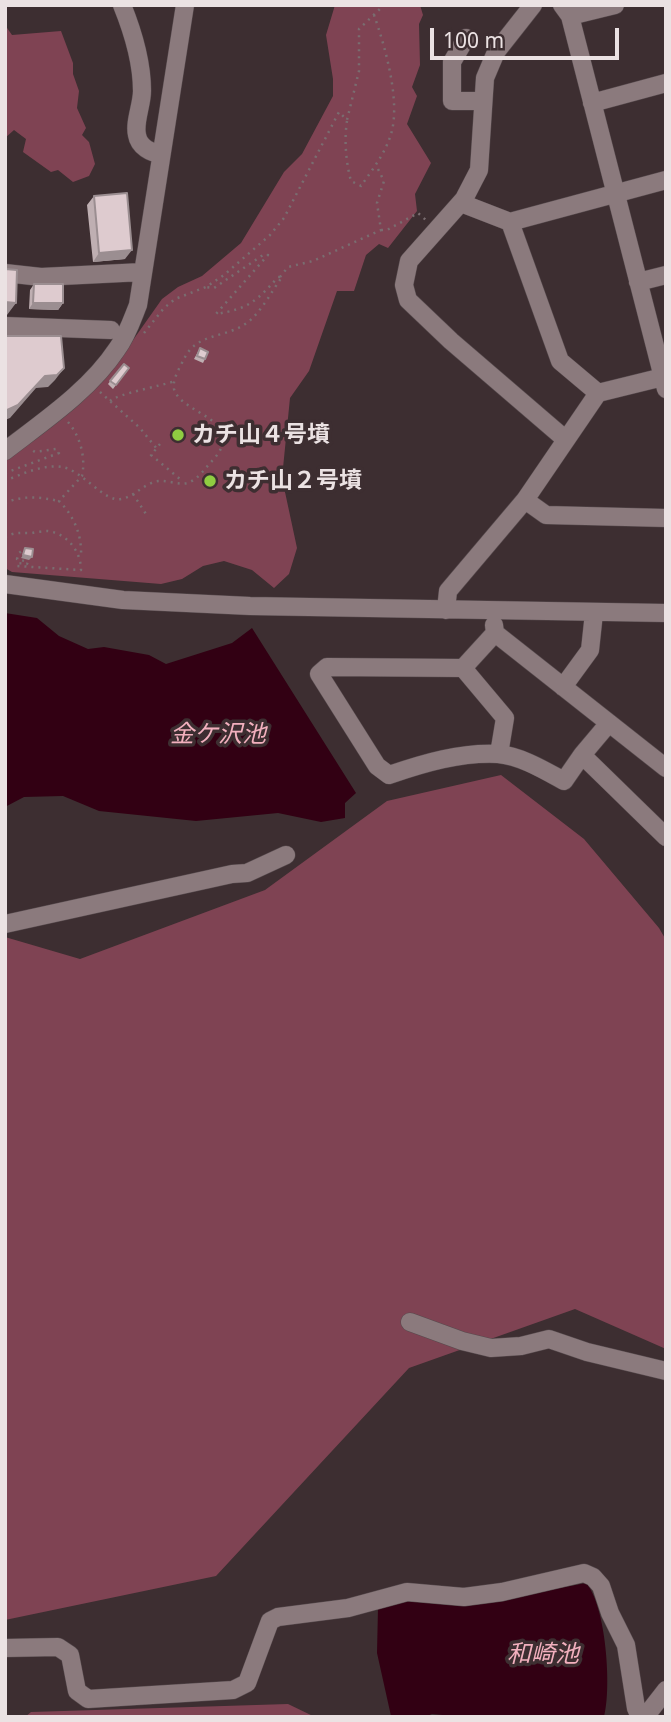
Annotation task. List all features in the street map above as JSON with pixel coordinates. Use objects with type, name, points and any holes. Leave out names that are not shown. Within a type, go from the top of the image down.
[{"type":"street","points":[[122,5],[132,29],[142,88],[137,137],[142,146],[152,153],[161,154]]},
{"type":"street","points":[[5,451],[92,379],[117,350],[129,328],[138,305],[185,5]]},
{"type":"street","points":[[533,5],[496,52],[485,78],[479,170],[461,203],[409,261],[404,285],[408,300],[451,341],[565,439]]},
{"type":"street","points":[[446,610],[448,591],[525,499],[598,393],[664,383],[566,11],[615,5]]},
{"type":"street","points":[[466,38],[452,62],[452,100],[482,101]]},
{"type":"street","points":[[592,103],[666,83]]},
{"type":"street","points":[[461,203],[510,222],[666,180]]},
{"type":"street","points":[[510,222],[560,361],[598,393]]},
{"type":"street","points":[[5,273],[41,277],[143,272]]},
{"type":"street","points":[[638,282],[666,275]]},
{"type":"street","points":[[5,326],[111,330]]},
{"type":"street","points":[[525,499],[546,515],[666,518]]},
{"type":"street","points":[[5,584],[123,600],[250,606],[666,613]]},
{"type":"street","points":[[494,611],[495,633],[463,668],[327,667],[319,674],[376,765],[389,775],[429,761],[499,754],[533,765],[564,781],[608,723]]},
{"type":"street","points":[[563,687],[590,650],[594,612]]},
{"type":"street","points":[[495,633],[608,723],[663,761]]},
{"type":"street","points":[[463,668],[505,719],[499,754]]},
{"type":"street","points":[[582,755],[666,837]]},
{"type":"street","points":[[5,924],[232,874],[247,873],[286,855]]},
{"type":"street","points":[[410,1322],[462,1341],[491,1348],[522,1346],[549,1339],[587,1352],[666,1371]]},
{"type":"street","points":[[5,1648],[58,1647],[70,1655],[77,1691],[88,1699],[233,1690],[247,1683],[270,1621],[278,1617],[348,1608],[407,1592],[464,1597],[502,1592],[584,1573],[593,1577],[601,1586],[610,1613],[626,1645],[636,1708],[643,1717],[666,1690]]},
{"type":"path","points":[[374,15],[388,64],[393,102],[392,133],[376,166],[361,186],[351,181],[346,156],[347,120],[359,71],[359,29],[384,5]]},
{"type":"path","points":[[142,337],[159,314],[175,299],[206,287],[270,236],[284,218],[339,112],[347,120]]},
{"type":"path","points":[[376,166],[384,181],[377,203],[381,230]]},
{"type":"path","points":[[206,287],[214,288],[263,255],[268,255],[215,314],[238,310],[252,304],[288,267],[313,261],[381,230],[387,230],[418,213],[436,229]]},
{"type":"path","points":[[5,481],[54,466],[63,467],[82,476],[111,499],[119,500],[155,481],[188,484],[195,479],[219,453],[223,445],[223,435],[219,426],[179,397],[174,388],[185,355],[204,338],[244,326],[280,277]]},
{"type":"path","points":[[110,401],[115,396],[175,381]]},
{"type":"path","points":[[98,390],[140,428],[157,449]]},
{"type":"path","points":[[59,501],[82,476],[83,463],[80,443],[73,433],[74,429],[64,418]]},
{"type":"path","points":[[5,473],[59,453],[56,449],[35,452],[32,444]]},
{"type":"path","points":[[160,444],[151,455],[180,479],[181,483]]},
{"type":"path","points":[[133,494],[146,514]]},
{"type":"path","points":[[5,503],[16,498],[59,501],[75,524],[82,546],[81,569],[17,566],[18,563],[27,564],[28,562],[17,559],[23,549],[28,550]]},
{"type":"path","points":[[5,537],[13,533],[47,531],[70,543],[81,556]]},
{"type":"shaded area","points":[[335,5],[420,5],[423,15],[419,24],[420,65],[412,87],[417,96],[407,124],[431,163],[415,194],[417,211],[388,248],[379,244],[366,255],[354,291],[337,291],[309,371],[290,398],[282,478],[297,548],[289,574],[274,588],[252,570],[224,561],[203,566],[182,579],[161,584],[12,572],[5,568],[5,458],[126,350],[162,299],[178,287],[202,276],[241,243],[284,172],[302,154],[333,96],[326,35]]},
{"type":"shaded area","points":[[5,25],[12,35],[61,31],[73,63],[73,74],[79,91],[77,108],[86,128],[82,135],[89,142],[95,164],[89,176],[73,182],[58,170],[51,172],[23,152],[26,139],[14,130],[5,138]]},
{"type":"shaded area","points":[[501,775],[584,839],[659,928],[666,940],[666,1349],[575,1309],[409,1368],[216,1576],[5,1620],[5,937],[80,959],[265,890],[387,801]]},
{"type":"shaded area","points":[[288,1704],[315,1717],[25,1717],[31,1712]]},
{"type":"water","name":"金ケ沢池","points":[[5,613],[37,618],[59,636],[88,649],[104,647],[149,655],[166,664],[232,643],[252,628],[356,793],[345,803],[345,818],[321,822],[278,813],[196,821],[99,811],[63,796],[24,797],[5,807]]},
{"type":"water","name":"和崎池","points":[[586,1583],[598,1609],[606,1647],[607,1687],[604,1717],[464,1717],[432,1714],[425,1717],[391,1716],[377,1653],[378,1608],[409,1600],[470,1605]]},
{"type":"building","points":[[127,193],[132,250],[99,253],[94,196]]},
{"type":"building","points":[[5,269],[17,270],[16,303],[5,302]]},
{"type":"building","points":[[34,284],[63,284],[63,303],[33,303]]},
{"type":"building","points":[[5,336],[61,336],[64,368],[57,375],[45,376],[18,405],[5,411]]},
{"type":"building","points":[[200,348],[208,352],[205,359],[197,356]]},
{"type":"building","points":[[124,364],[129,368],[116,385],[110,381]]},
{"type":"building","points":[[25,548],[33,549],[32,557],[23,555]]},
{"type":"place","name":"カチ山４号墳","points":[[178,435]]},
{"type":"place","name":"カチ山２号墳","points":[[210,481]]}]
